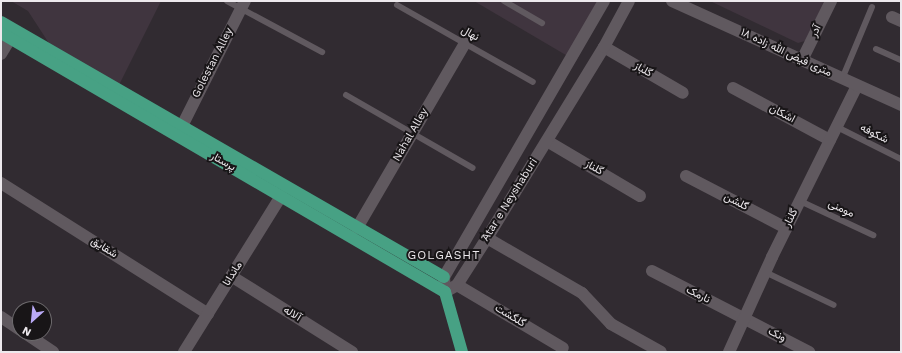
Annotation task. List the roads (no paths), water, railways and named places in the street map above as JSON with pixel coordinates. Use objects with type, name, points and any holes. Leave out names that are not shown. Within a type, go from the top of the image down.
[{"type":"main road","name":"پرستار","points":[[1,22],[444,277]]},
{"type":"main road","name":"پرستار","points":[[6,36],[445,292]]},
{"type":"main road","points":[[445,292],[462,352]]},
{"type":"street","name":"ََAtar e Neyshaburi","points":[[444,277],[604,1]]},
{"type":"street","name":"ََAtar e Neyshaburi","points":[[445,292],[457,285],[487,238],[604,47],[629,1]]},
{"type":"street","name":"۱۸ متری فیض الله زاده","points":[[672,1],[842,79],[901,104]]},
{"type":"street","name":"آدر","points":[[802,60],[831,1]]},
{"type":"street","name":"Golestan Alley","points":[[182,126],[243,5]]},
{"type":"street","points":[[1,54],[6,36]]},
{"type":"street","name":"Nahal Alley","points":[[357,228],[465,43]]},
{"type":"street","name":"گلباز","points":[[604,47],[682,92]]},
{"type":"street","name":"گلنار","points":[[729,352],[786,228],[858,86]]},
{"type":"street","name":"اشکان","points":[[733,88],[830,140]]},
{"type":"street","name":"گلناز","points":[[547,141],[640,196]]},
{"type":"street","name":"گلشن","points":[[686,176],[786,228]]},
{"type":"street","name":"شقایق","points":[[1,183],[208,314]]},
{"type":"street","name":"ماندانا","points":[[186,351],[281,196]]},
{"type":"street","points":[[487,238],[582,293],[611,324],[661,352]]},
{"type":"street","name":"نارمک","points":[[652,271],[744,319]]},
{"type":"street","name":"آلاله","points":[[231,276],[352,352]]},
{"type":"street","points":[[444,277],[445,292]]},
{"type":"street","name":"گلگشت","points":[[457,285],[563,348]]},
{"type":"street","points":[[1,317],[12,325]]},
{"type":"street","name":"ونک","points":[[744,319],[809,352]]},
{"type":"street","points":[[37,341],[53,352]]},
{"type":"lane","points":[[227,1],[243,5],[322,52]]},
{"type":"lane","points":[[504,1],[542,23]]},
{"type":"lane","name":"نهال","points":[[398,5],[533,82]]},
{"type":"lane","points":[[842,79],[872,7]]},
{"type":"lane","points":[[876,49],[901,60]]},
{"type":"lane","points":[[346,95],[473,168]]},
{"type":"lane","name":"شکوفه","points":[[837,127],[901,159]]},
{"type":"lane","name":"مومنی","points":[[800,201],[873,235]]},
{"type":"lane","points":[[765,272],[834,305]]},
{"type":"district","name":"GOLGASHT","points":[[444,256]]}]
